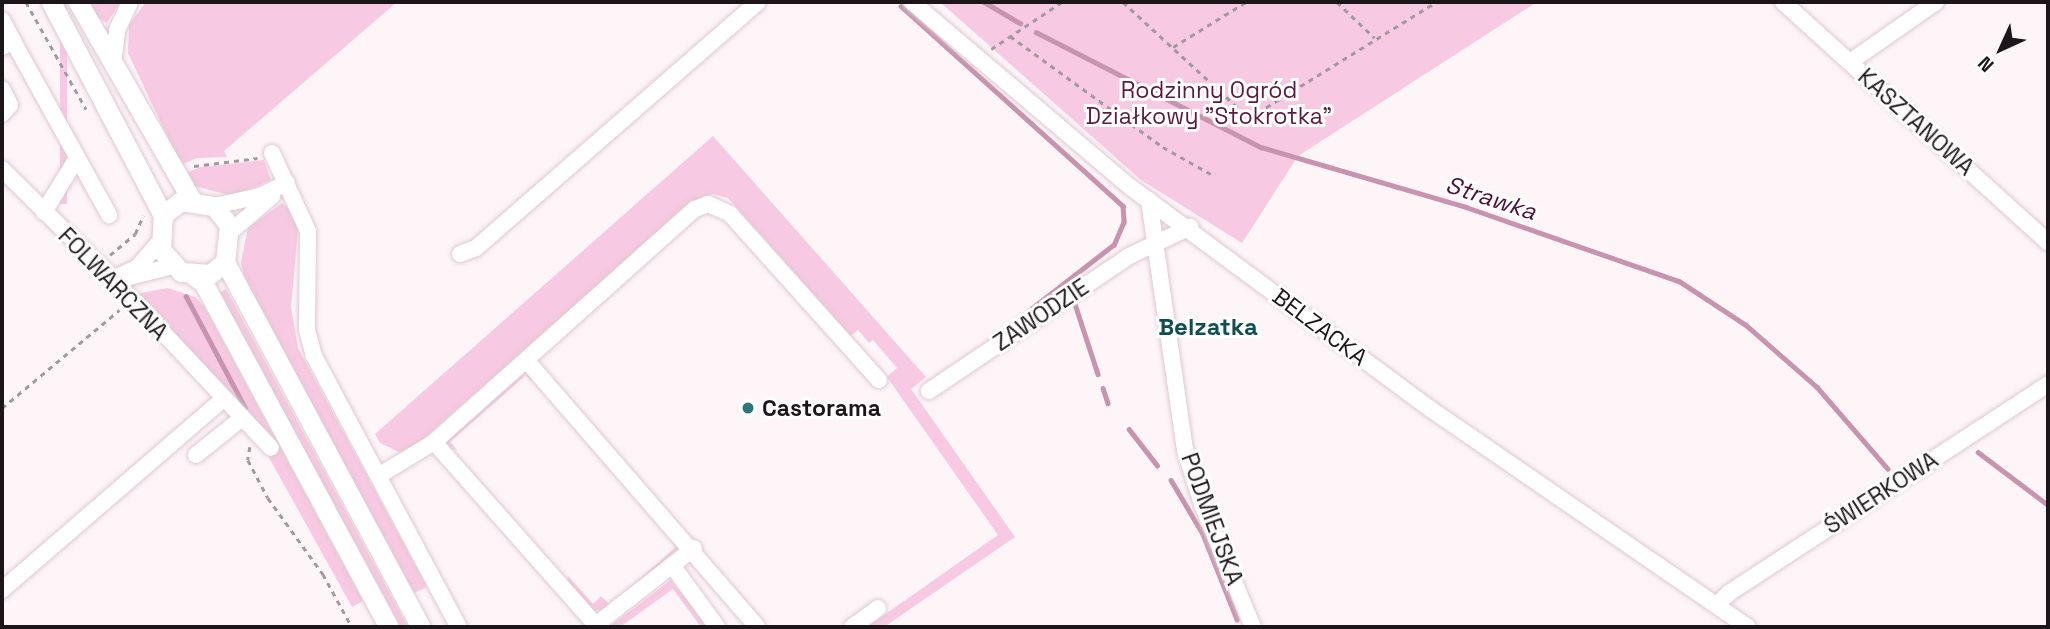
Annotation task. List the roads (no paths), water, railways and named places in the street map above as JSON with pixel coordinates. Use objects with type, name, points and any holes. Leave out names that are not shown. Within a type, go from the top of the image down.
[{"type":"main road","points":[[51,2],[163,215]]},
{"type":"main road","points":[[78,2],[191,200]]},
{"type":"main road","points":[[389,627],[203,282],[172,266],[160,242],[163,215],[170,206],[191,200],[214,206],[226,217],[229,233],[225,262],[421,627]]},
{"type":"main road","points":[[195,276],[210,274],[225,262]]},
{"type":"street","points":[[113,64],[117,30],[130,2]]},
{"type":"street","points":[[460,254],[476,248],[758,2]]},
{"type":"street","name":"BELZACKA","points":[[912,2],[1149,200],[1190,227],[1429,408],[1748,627]]},
{"type":"street","name":"KASZTANOWA","points":[[1783,2],[2048,242]]},
{"type":"street","points":[[1850,62],[1936,2]]},
{"type":"street","points":[[2,20],[8,44],[109,215]]},
{"type":"street","points":[[2,89],[10,104],[2,114]]},
{"type":"street","points":[[271,153],[309,232],[308,340],[459,627]]},
{"type":"street","points":[[44,212],[77,158]]},
{"type":"street","name":"FOLWARCZNA","points":[[2,169],[96,266],[113,279],[130,301],[271,448]]},
{"type":"street","points":[[214,206],[287,183]]},
{"type":"street","points":[[229,233],[287,183]]},
{"type":"street","name":"PODMIEJSKA","points":[[1149,200],[1185,450],[1203,507],[1253,627]]},
{"type":"street","points":[[380,475],[434,442],[695,209],[708,204],[730,214],[879,380]]},
{"type":"street","name":"ZAWODZIE","points":[[929,391],[1129,256],[1190,227]]},
{"type":"street","points":[[113,279],[137,268],[160,242]]},
{"type":"street","points":[[113,279],[172,266]]},
{"type":"street","points":[[526,360],[694,548],[758,627]]},
{"type":"street","name":"ŚWIERKOWA","points":[[1717,605],[1729,593],[2048,384]]},
{"type":"street","points":[[2,590],[223,399]]},
{"type":"street","points":[[196,455],[242,418]]},
{"type":"street","points":[[434,442],[595,626],[694,548]]},
{"type":"street","points":[[672,565],[717,627]]},
{"type":"street","points":[[852,627],[878,608]]},
{"type":"waterway","name":"Strawka","points":[[984,2],[1020,23]]},
{"type":"waterway","points":[[901,6],[1123,206],[1124,222],[1114,245],[1025,314]]},
{"type":"waterway","name":"Strawka","points":[[1036,32],[1261,147],[1466,207],[1679,281],[1746,325],[1817,387],[1888,469]]},
{"type":"waterway","points":[[186,296],[245,407]]},
{"type":"waterway","points":[[1074,301],[1098,374]]},
{"type":"waterway","points":[[1103,388],[1108,403]]},
{"type":"waterway","points":[[1129,429],[1157,465]]},
{"type":"waterway","name":"Strawka","points":[[1978,452],[2048,505]]},
{"type":"waterway","points":[[1171,480],[1203,534],[1237,619]]},
{"type":"place","name":"Castorama","points":[[748,408]]},
{"type":"district","name":"Belzatka","points":[[1208,327]]},
{"type":"park label","name":"Rodzinny Ogród Działkowy \"Stokrotka\"","points":[[1209,103]]}]
